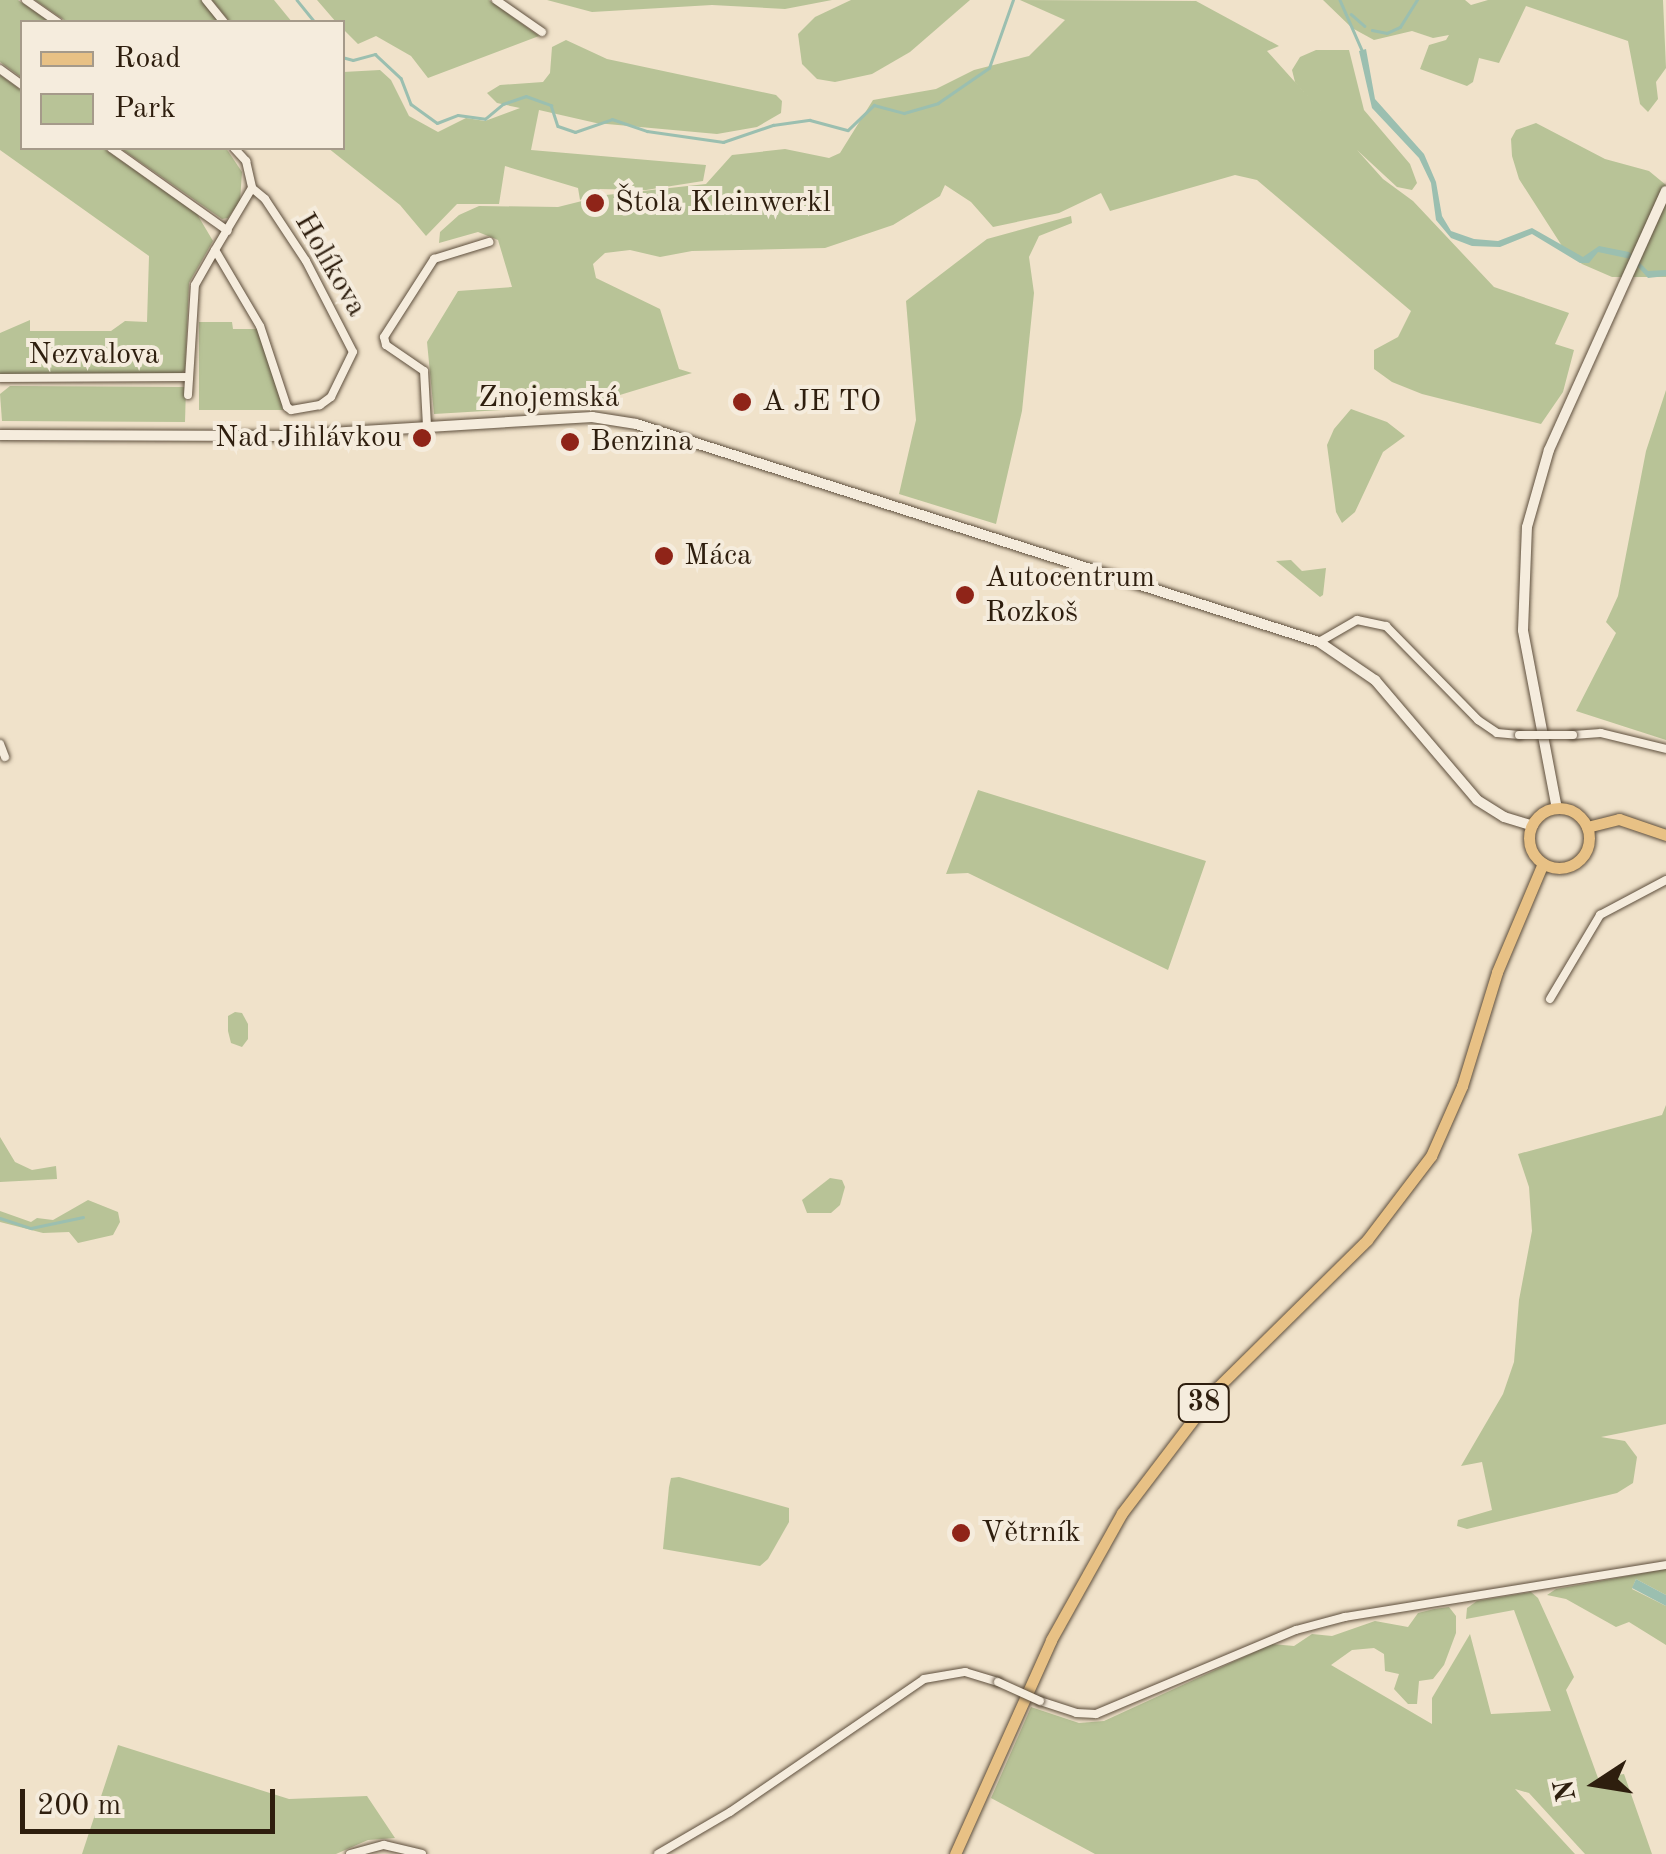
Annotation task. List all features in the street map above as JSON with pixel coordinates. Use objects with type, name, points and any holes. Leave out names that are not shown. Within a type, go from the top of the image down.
[{"type":"main road","points":[[1557,809],[1526,650],[1522,568],[1539,479],[1666,191]]},
{"type":"main road","name":"Znojemská","points":[[0,435],[281,436],[592,417],[636,424],[1192,598],[1319,642],[1375,680],[1477,800],[1504,817],[1532,826]]},
{"type":"main road","points":[[1557,809],[1575,813],[1587,827],[1588,846],[1578,861],[1561,868],[1543,863],[1532,848],[1532,826],[1540,815],[1557,809]]},
{"type":"main road","points":[[1587,827],[1619,819],[1666,835]]},
{"type":"main road","name":"38","points":[[955,1854],[1051,1640],[1122,1513],[1218,1387],[1367,1240],[1431,1156],[1462,1086],[1497,972],[1543,863]]},
{"type":"street","points":[[26,0],[55,20]]},
{"type":"street","points":[[206,0],[222,20]]},
{"type":"street","points":[[496,0],[542,32]]},
{"type":"street","points":[[113,150],[228,231]]},
{"type":"street","name":"Holíkova","points":[[215,250],[260,326],[287,407],[320,405],[332,396],[353,352],[306,260],[265,199],[252,188],[246,161],[237,150]]},
{"type":"street","name":"Nezvalova","points":[[188,395],[195,285],[252,188]]},
{"type":"street","points":[[427,426],[424,370],[386,345],[384,336],[434,260],[489,242]]},
{"type":"street","name":"Nezvalova","points":[[0,378],[188,377]]},
{"type":"street","points":[[1319,642],[1358,620],[1386,626],[1478,720],[1497,733],[1602,734],[1666,750]]},
{"type":"street","points":[[0,744],[5,757]]},
{"type":"street","points":[[1550,999],[1580,940],[1600,915],[1666,880]]},
{"type":"street","points":[[658,1854],[730,1812],[924,1679],[965,1672],[1076,1713],[1096,1714],[1280,1635],[1345,1617],[1666,1565]]},
{"type":"street","points":[[350,1854],[373,1846],[394,1845],[422,1854]]},
{"type":"green space","points":[[0,0],[18,0],[47,20],[20,20],[20,77],[0,62]]},
{"type":"green space","points":[[35,0],[201,0],[217,20],[64,20]]},
{"type":"green space","points":[[212,0],[274,0],[290,20],[228,20]]},
{"type":"green space","points":[[317,0],[489,0],[539,36],[428,78],[411,56],[376,36],[358,44],[345,31],[345,20],[334,20]]},
{"type":"green space","points":[[547,0],[832,0],[785,9],[712,5],[592,12]]},
{"type":"green space","points":[[851,0],[970,0],[910,52],[872,74],[835,82],[817,79],[802,64],[798,34],[815,17]]},
{"type":"green space","points":[[1020,0],[1196,1],[1279,46],[1267,51],[1330,121],[1295,82],[1292,70],[1300,57],[1316,50],[1349,50],[1364,110],[1410,164],[1417,183],[1412,190],[1397,187],[1357,150],[1383,179],[1413,201],[1494,287],[1569,313],[1555,344],[1574,350],[1563,392],[1541,424],[1422,394],[1392,382],[1374,369],[1374,350],[1398,337],[1411,311],[1257,180],[1235,175],[1110,211],[1101,193],[1059,213],[993,227],[971,202],[945,185],[940,196],[893,225],[825,248],[692,251],[660,257],[630,250],[605,253],[593,264],[596,278],[660,309],[679,369],[692,373],[587,405],[434,414],[427,342],[458,291],[512,287],[498,240],[478,232],[439,243],[440,232],[459,215],[479,206],[558,207],[606,195],[706,184],[732,155],[785,149],[829,158],[840,153],[873,100],[936,89],[974,70],[1029,56],[1065,20]]},
{"type":"green space","points":[[1323,0],[1465,0],[1471,5],[1488,0],[1663,0],[1666,68],[1656,82],[1658,99],[1648,112],[1640,104],[1628,41],[1526,6],[1499,63],[1479,58],[1473,82],[1467,86],[1420,69],[1429,45],[1446,40],[1449,35],[1433,38],[1412,31],[1374,40],[1352,28]]},
{"type":"green space","points":[[566,40],[607,59],[776,95],[782,101],[781,113],[757,127],[717,134],[596,123],[539,110],[531,150],[706,165],[703,181],[646,190],[600,189],[580,200],[578,188],[505,166],[499,204],[457,204],[426,236],[400,205],[331,150],[345,150],[345,72],[380,70],[391,80],[409,116],[438,132],[466,118],[485,121],[520,108],[497,103],[487,93],[500,85],[543,82],[550,73],[552,47]]},
{"type":"green space","points":[[0,75],[20,90],[20,150],[106,150],[197,214],[213,241],[189,283],[185,370],[180,375],[0,374],[0,333],[30,320],[30,331],[111,331],[125,321],[147,322],[149,256],[0,150]]},
{"type":"green space","points":[[1536,123],[1605,159],[1649,171],[1666,185],[1666,277],[1612,277],[1582,264],[1562,246],[1519,179],[1512,156],[1511,139],[1516,130]]},
{"type":"green space","points":[[123,150],[227,150],[242,172],[240,201],[228,218],[222,219]]},
{"type":"green space","points":[[1071,216],[1072,223],[1039,236],[1029,257],[1034,293],[1022,411],[996,524],[899,494],[916,420],[906,301],[987,239]]},
{"type":"green space","points":[[199,322],[232,322],[233,329],[258,329],[285,410],[199,410]]},
{"type":"green space","points":[[10,386],[186,387],[185,422],[2,421],[0,394]]},
{"type":"green space","points":[[1666,390],[1666,740],[1576,711],[1616,633],[1606,622],[1618,596],[1646,451]]},
{"type":"green space","points":[[1351,409],[1387,422],[1405,436],[1383,452],[1355,512],[1342,523],[1336,512],[1327,445],[1334,429]]},
{"type":"green space","points":[[1291,560],[1302,571],[1326,568],[1323,595],[1320,597],[1276,561]]},
{"type":"green space","points":[[978,790],[1206,861],[1168,970],[968,873],[946,874]]},
{"type":"green space","points":[[242,1013],[248,1024],[248,1039],[242,1047],[231,1043],[228,1031],[228,1016]]},
{"type":"green space","points":[[1666,1105],[1666,1424],[1601,1437],[1625,1441],[1637,1457],[1633,1483],[1617,1493],[1467,1529],[1457,1526],[1458,1520],[1492,1510],[1482,1462],[1461,1466],[1503,1394],[1514,1362],[1519,1300],[1532,1231],[1529,1187],[1518,1154],[1662,1115]]},
{"type":"green space","points":[[0,1137],[15,1162],[32,1170],[56,1166],[57,1179],[0,1182]]},
{"type":"green space","points":[[830,1178],[842,1180],[845,1187],[840,1205],[831,1213],[807,1213],[802,1200]]},
{"type":"green space","points":[[88,1200],[118,1212],[120,1222],[113,1235],[78,1243],[69,1232],[43,1233],[0,1222],[0,1211],[31,1222],[37,1218],[53,1220]]},
{"type":"green space","points":[[671,1478],[789,1508],[789,1522],[768,1559],[760,1566],[663,1549]]},
{"type":"green space","points":[[1666,1569],[1666,1595],[1636,1579],[1632,1589],[1666,1606],[1666,1645],[1629,1622],[1616,1627],[1566,1599],[1547,1595],[1556,1589]]},
{"type":"green space","points":[[1531,1592],[1538,1598],[1574,1677],[1566,1690],[1598,1778],[1624,1774],[1652,1854],[1585,1854],[1529,1793],[1515,1789],[1575,1854],[1095,1854],[991,1798],[1031,1707],[1079,1723],[1104,1721],[1272,1644],[1294,1646],[1312,1634],[1332,1636],[1375,1621],[1408,1627],[1418,1613],[1434,1609],[1449,1607],[1456,1616],[1456,1633],[1444,1665],[1433,1679],[1419,1681],[1417,1704],[1408,1704],[1394,1689],[1399,1674],[1385,1671],[1384,1654],[1374,1648],[1352,1650],[1331,1665],[1432,1724],[1432,1698],[1470,1634],[1491,1714],[1551,1711],[1514,1610],[1466,1619],[1467,1608],[1477,1601]]},
{"type":"green space","points":[[118,1745],[289,1799],[367,1796],[395,1838],[368,1840],[336,1854],[82,1854]]},
{"type":"shaded area","points":[[1366,49],[1375,99],[1424,154],[1436,182],[1442,216],[1451,231],[1474,239],[1498,241],[1532,228],[1583,257],[1599,246],[1629,252],[1648,271],[1666,270],[1666,276],[1648,278],[1631,259],[1598,252],[1589,263],[1580,263],[1532,234],[1500,247],[1472,246],[1451,238],[1436,220],[1431,183],[1419,158],[1372,108],[1359,51]]},
{"type":"shaded area","points":[[1636,1579],[1666,1595],[1666,1606],[1632,1588]]},
{"type":"waterway","points":[[297,0],[313,20]]},
{"type":"waterway","points":[[345,58],[353,60],[375,54],[401,78],[411,104],[437,123],[458,115],[485,119],[503,104],[526,96],[551,105],[558,126],[575,132],[612,119],[647,131],[723,142],[773,125],[810,120],[848,130],[874,105],[904,113],[938,103],[989,68],[1013,0]]},
{"type":"waterway","points":[[1340,0],[1362,50]]},
{"type":"waterway","points":[[1372,30],[1387,33],[1400,27],[1417,0]]},
{"type":"waterway","points":[[1351,14],[1365,26]]},
{"type":"waterway","points":[[0,1218],[31,1228],[83,1217]]},
{"type":"place","name":"Štola Kleinwerkl","points":[[595,203]]},
{"type":"place","name":"A JE TO","points":[[742,402]]},
{"type":"place","name":"Nad Jihlávkou","points":[[422,438]]},
{"type":"place","name":"Benzina","points":[[570,442]]},
{"type":"place","name":"Máca","points":[[664,556]]},
{"type":"place","name":"Autocentrum Rozkoš","points":[[965,595]]},
{"type":"place","name":"Větrník","points":[[961,1533]]}]
